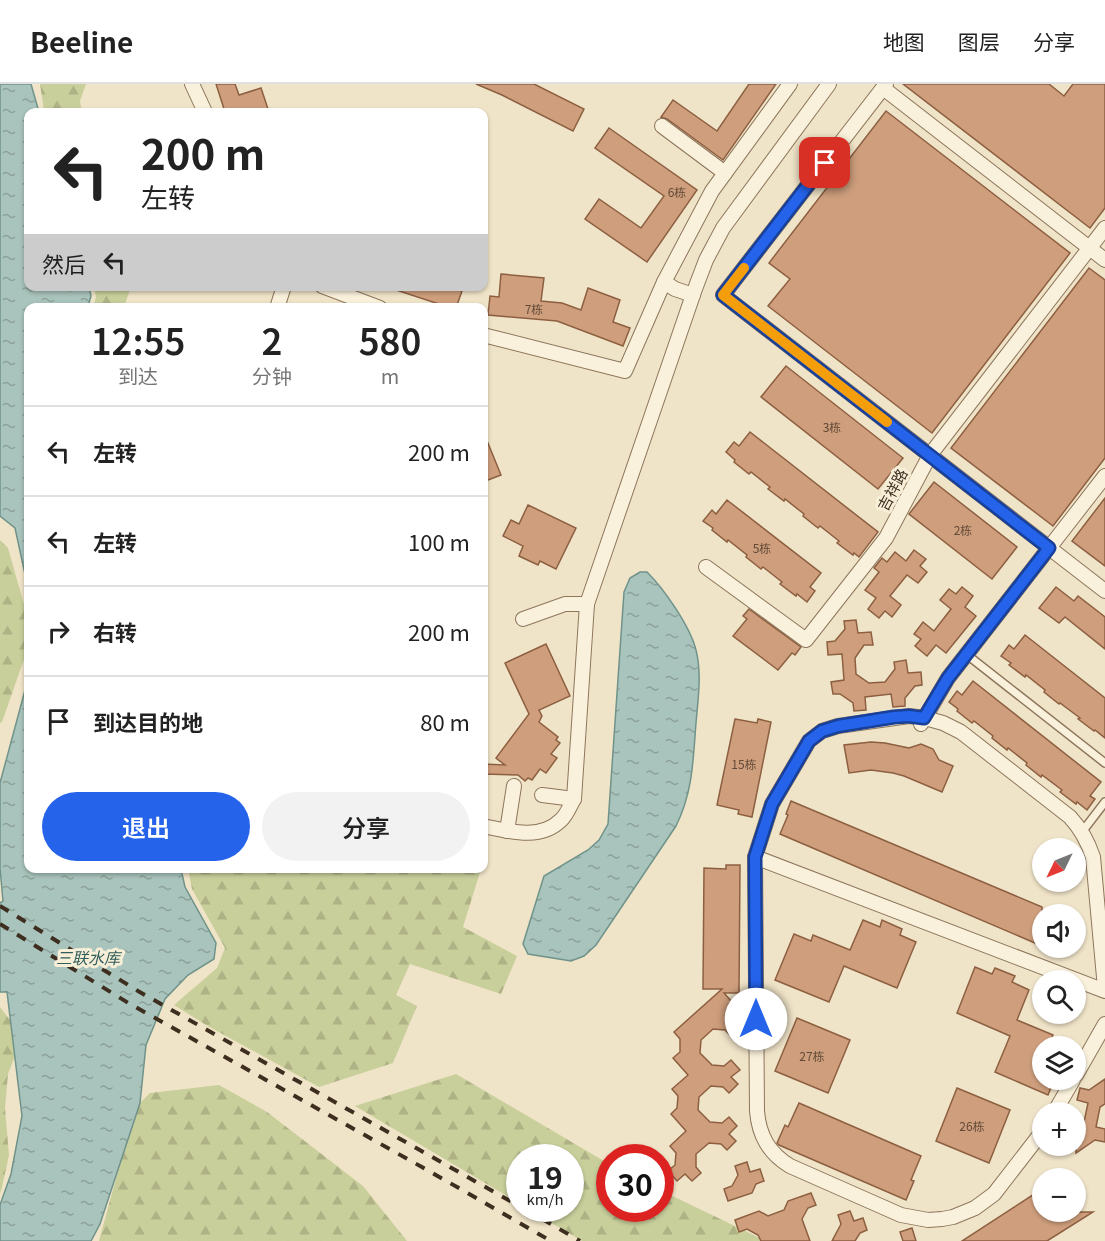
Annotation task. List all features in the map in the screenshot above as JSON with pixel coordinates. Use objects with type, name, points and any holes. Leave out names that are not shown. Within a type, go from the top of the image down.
[{"type":"street","points":[[192,84],[203,108]]},
{"type":"street","points":[[488,336],[626,371],[664,282],[712,191],[790,84]]},
{"type":"street","points":[[488,827],[519,834],[545,831],[562,819],[574,799],[587,604],[693,296],[706,260],[723,228],[829,84]]},
{"type":"street","points":[[1105,260],[884,86],[723,295],[1105,591]]},
{"type":"street","points":[[662,126],[725,173]]},
{"type":"street","name":"吉祥路","points":[[706,567],[807,640],[886,538],[930,455],[1105,228]]},
{"type":"street","points":[[664,282],[675,290],[693,296]]},
{"type":"street","points":[[335,291],[367,303]]},
{"type":"street","points":[[923,721],[948,678],[1105,476]]},
{"type":"street","points":[[523,619],[565,604],[587,604]]},
{"type":"street","points":[[755,857],[1105,989],[1094,866],[1090,848],[1082,832],[1070,818],[961,732],[943,723],[923,721],[909,716],[894,717],[838,726],[822,731],[809,741],[772,804],[755,857],[758,1121],[763,1139],[774,1155],[790,1166],[901,1215],[928,1220],[953,1217],[975,1208],[994,1194],[1032,1145]]},
{"type":"street","points":[[507,831],[514,786]]},
{"type":"street","points":[[542,795],[574,799]]},
{"type":"street","points":[[1086,1057],[1105,1024]]},
{"type":"lane","points":[[966,654],[1105,762]]},
{"type":"lane","points":[[1082,832],[1105,802]]},
{"type":"green space","points":[[40,84],[86,84],[80,101],[81,108],[44,108]]},
{"type":"green space","points":[[95,291],[130,291],[125,303],[94,303]]},
{"type":"green space","points":[[0,540],[8,548],[24,604],[24,659],[0,723]]},
{"type":"green space","points":[[189,873],[480,873],[463,927],[517,956],[501,994],[410,964],[396,995],[417,1006],[393,1063],[319,1087],[174,1005],[217,968],[225,948],[192,889]]},
{"type":"green space","points":[[0,1007],[13,1024],[17,1051],[8,1074],[5,1108],[9,1155],[0,1194]]},
{"type":"green space","points":[[456,1074],[575,1144],[506,1144],[506,1195],[355,1106]]},
{"type":"green space","points":[[219,1085],[267,1112],[363,1186],[407,1241],[99,1241],[135,1108],[150,1093]]},
{"type":"green space","points":[[584,1149],[596,1156],[596,1222],[674,1222],[674,1197],[766,1241],[582,1241],[550,1222],[584,1222]]},
{"type":"water","points":[[0,84],[31,84],[38,108],[24,108],[24,291],[90,291],[91,296],[89,303],[24,303],[24,570],[15,528],[0,516]]},
{"type":"water","points":[[640,572],[647,572],[661,588],[682,619],[696,650],[699,668],[698,696],[693,763],[686,801],[676,826],[596,945],[584,956],[571,961],[528,954],[523,944],[544,876],[588,850],[599,840],[608,824],[624,592],[630,578]]},
{"type":"water","name":"三联水库","points":[[24,694],[24,873],[182,873],[185,887],[216,943],[214,959],[188,975],[165,999],[146,1045],[140,1103],[100,1224],[91,1241],[0,1241],[0,1205],[11,1174],[22,1116],[7,992],[0,992],[0,903],[3,901],[0,868],[0,783]]},
{"type":"building","points":[[216,84],[235,84],[239,95],[261,88],[268,108],[224,108]]},
{"type":"building","points":[[476,84],[534,84],[584,109],[573,131]]},
{"type":"building","points":[[749,84],[776,84],[723,160],[661,117],[673,100],[717,131]]},
{"type":"building","points":[[903,84],[1049,84],[1064,96],[1073,84],[1105,84],[1105,208],[1090,228]]},
{"type":"building","points":[[886,111],[1070,253],[932,433],[768,306],[790,279],[769,263]]},
{"type":"building","points":[[609,128],[697,190],[647,262],[585,219],[599,199],[641,228],[664,196],[595,148]]},
{"type":"building","points":[[1089,268],[1105,280],[1105,458],[1053,526],[951,448]]},
{"type":"building","points":[[501,274],[544,278],[541,301],[562,303],[581,310],[588,288],[620,300],[613,322],[630,328],[623,346],[557,321],[488,315],[490,296],[499,297]]},
{"type":"building","points":[[399,291],[462,291],[458,303],[436,303]]},
{"type":"building","points":[[786,366],[903,458],[878,489],[761,397]]},
{"type":"building","points":[[750,432],[878,532],[859,557],[837,543],[839,541],[820,526],[818,528],[785,499],[784,501],[768,489],[770,487],[751,472],[749,474],[734,462],[735,460],[726,452],[734,442],[739,446]]},
{"type":"building","points":[[488,443],[501,475],[488,480]]},
{"type":"building","points":[[934,482],[1017,547],[992,579],[909,514]]},
{"type":"building","points":[[1105,498],[1105,566],[1072,541]]},
{"type":"building","points":[[727,500],[821,573],[810,587],[815,591],[807,602],[780,584],[782,582],[763,567],[761,569],[746,557],[747,555],[728,540],[727,542],[703,521],[712,510],[716,514]]},
{"type":"building","points":[[528,505],[576,528],[556,569],[540,561],[538,565],[519,556],[523,546],[503,536],[511,520],[519,524]]},
{"type":"building","points":[[914,550],[926,559],[920,566],[927,572],[918,583],[907,575],[890,596],[901,605],[892,617],[885,611],[879,618],[868,609],[876,598],[865,590],[879,572],[874,568],[882,558],[887,562],[895,552],[906,561]]},
{"type":"building","points":[[962,587],[973,596],[965,607],[976,616],[946,653],[936,645],[927,656],[915,646],[921,639],[914,634],[923,622],[934,631],[951,609],[940,600],[949,589],[956,594]]},
{"type":"building","points":[[1056,587],[1074,601],[1078,596],[1105,617],[1105,649],[1065,617],[1059,623],[1039,608]]},
{"type":"building","points":[[749,609],[801,647],[795,655],[792,653],[778,670],[733,636],[747,619],[743,616]]},
{"type":"building","points":[[856,620],[858,633],[871,632],[873,645],[864,645],[855,658],[856,674],[869,683],[885,682],[895,669],[894,662],[906,660],[908,673],[921,672],[922,685],[915,686],[905,698],[905,706],[893,707],[891,694],[865,697],[866,710],[854,711],[853,703],[840,694],[833,694],[831,682],[844,680],[842,654],[828,655],[827,642],[835,641],[845,629],[844,621]]},
{"type":"building","points":[[1025,635],[1105,698],[1105,738],[1059,704],[1026,675],[1025,677],[1009,665],[1011,663],[1001,656],[1009,645],[1014,649]]},
{"type":"building","points":[[546,644],[570,696],[539,710],[542,716],[539,722],[558,737],[556,740],[560,743],[551,754],[557,758],[546,773],[540,769],[532,780],[528,778],[525,781],[518,775],[488,774],[488,764],[505,765],[496,758],[529,714],[505,663]]},
{"type":"building","points":[[973,681],[1101,782],[1090,796],[1095,799],[1087,810],[1060,792],[1062,790],[1042,775],[1041,777],[1026,765],[1027,763],[1008,748],[1007,750],[974,721],[972,723],[949,702],[957,691],[962,695]]},
{"type":"building","points":[[735,719],[757,723],[758,719],[771,722],[752,817],[738,814],[739,810],[717,805]]},
{"type":"building","points":[[871,742],[909,748],[921,744],[933,749],[939,760],[953,766],[942,792],[893,773],[871,770],[849,773],[844,745]]},
{"type":"building","points":[[791,801],[1035,904],[1032,904],[1032,942],[780,834],[788,815],[786,814]]},
{"type":"building","points":[[726,865],[740,865],[739,993],[724,993],[742,1013],[733,1020],[740,1027],[731,1036],[725,1030],[713,1029],[701,1040],[700,1053],[712,1065],[724,1066],[731,1060],[740,1070],[731,1077],[738,1084],[729,1093],[723,1087],[711,1086],[699,1097],[698,1110],[710,1122],[722,1123],[729,1117],[737,1126],[729,1134],[736,1141],[727,1150],[721,1144],[709,1143],[696,1154],[696,1167],[701,1173],[692,1181],[685,1174],[677,1181],[674,1178],[676,1153],[672,1144],[686,1131],[671,1114],[677,1108],[678,1096],[672,1089],[688,1075],[673,1058],[680,1052],[680,1039],[674,1032],[722,989],[703,989],[704,868],[726,869]]},
{"type":"building","points":[[863,920],[880,927],[882,920],[902,929],[900,935],[916,942],[897,988],[844,966],[829,1002],[775,980],[794,934],[811,941],[813,935],[850,950]]},
{"type":"building","points":[[975,967],[992,974],[995,968],[1015,976],[1012,982],[1029,990],[1017,1020],[1053,1035],[1032,1036],[1032,1088],[995,1072],[1010,1036],[957,1013]]},
{"type":"building","points":[[797,1018],[850,1040],[828,1093],[775,1071]]},
{"type":"building","points":[[1105,1079],[1105,1104],[1100,1107],[1096,1127],[1105,1129],[1105,1142],[1095,1140],[1086,1146],[1088,1103],[1077,1100],[1080,1090],[1089,1090]]},
{"type":"building","points":[[957,1088],[1010,1110],[989,1163],[936,1141]]},
{"type":"building","points":[[1036,1090],[1050,1090],[1048,1095]]},
{"type":"building","points":[[799,1103],[921,1156],[906,1200],[779,1145],[777,1143],[785,1125],[788,1127]]},
{"type":"building","points":[[747,1162],[750,1172],[760,1169],[764,1181],[756,1184],[752,1193],[728,1201],[724,1189],[732,1186],[738,1175],[735,1166]]},
{"type":"building","points":[[811,1193],[816,1205],[808,1208],[802,1219],[810,1241],[761,1241],[758,1235],[747,1229],[739,1232],[735,1220],[759,1211],[768,1216],[784,1210],[788,1201]]},
{"type":"building","points":[[1032,1196],[1032,1222],[1077,1222],[1047,1241],[962,1241]]},
{"type":"building","points":[[850,1211],[854,1221],[863,1218],[867,1230],[860,1233],[855,1241],[832,1241],[841,1224],[838,1215]]},
{"type":"building","points":[[912,1228],[916,1241],[903,1241],[900,1232]]},
{"type":"railway","points":[[0,906],[138,991],[506,1199]]},
{"type":"railway","points":[[0,924],[130,1004],[551,1241]]},
{"type":"railway","points":[[547,1222],[580,1241]]},
{"type":"slow traffic","points":[[744,268],[723,295],[887,422]]},
{"type":"route","points":[[756,1019],[755,857],[772,804],[799,755],[809,741],[822,731],[838,726],[894,717],[924,718],[948,678],[1049,548],[723,295],[825,163]]}]
